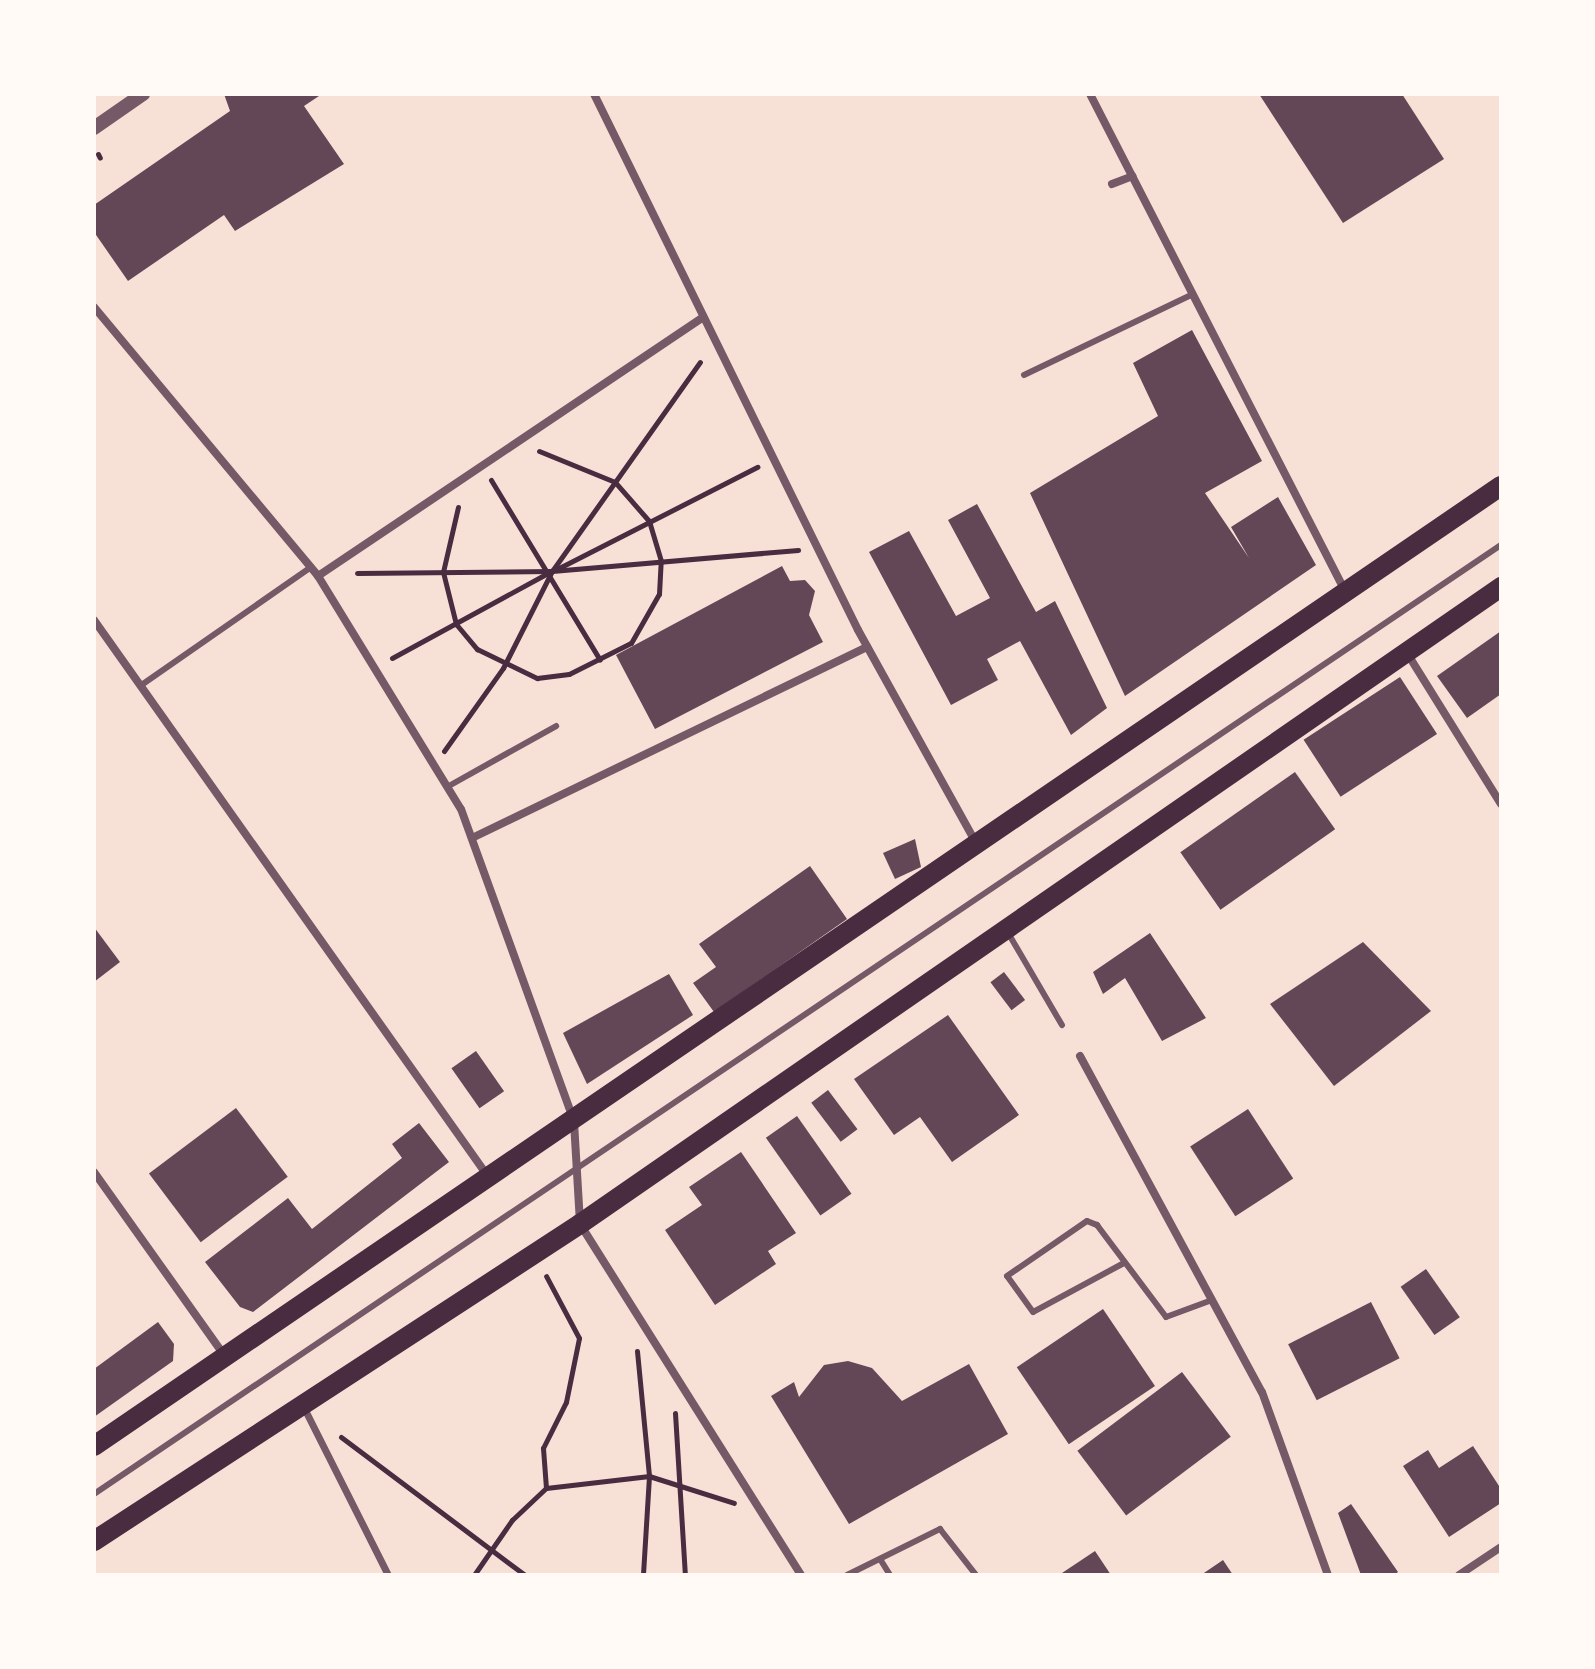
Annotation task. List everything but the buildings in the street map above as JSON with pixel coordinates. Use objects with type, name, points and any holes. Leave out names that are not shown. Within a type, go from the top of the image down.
[{"type":"main road","points":[[94,1446],[487,1175],[574,1122],[1344,589],[1501,486]]},
{"type":"main road","points":[[94,1541],[580,1224],[1501,587]]},
{"type":"street","points":[[94,128],[143,94]]},
{"type":"street","points":[[594,94],[701,319],[867,647],[976,844]]},
{"type":"street","points":[[1090,94],[1344,589]]},
{"type":"street","points":[[1112,184],[1133,176]]},
{"type":"street","points":[[94,307],[318,576],[447,787],[472,838],[574,1122],[580,1224],[801,1575]]},
{"type":"street","points":[[318,576],[701,319]]},
{"type":"street","points":[[94,620],[487,1175]]},
{"type":"street","points":[[472,838],[867,647]]},
{"type":"street","points":[[1407,653],[1501,804]]},
{"type":"street","points":[[1080,1056],[1262,1392],[1328,1575]]},
{"type":"street","points":[[94,1172],[225,1355]]},
{"type":"street","points":[[302,1404],[388,1575]]},
{"type":"street","points":[[1459,1575],[1501,1547]]},
{"type":"lane","points":[[1024,375],[1193,294]]},
{"type":"lane","points":[[94,1494],[577,1162],[1501,545]]},
{"type":"lane","points":[[140,686],[311,567]]},
{"type":"lane","points":[[447,787],[556,726]]},
{"type":"lane","points":[[1006,928],[1062,1025]]},
{"type":"lane","points":[[1124,1263],[1033,1312],[1007,1276],[1087,1221],[1124,1263],[1166,1317],[1212,1300]]},
{"type":"lane","points":[[847,1575],[940,1529],[976,1575]]},
{"type":"lane","points":[[880,1559],[890,1575]]},
{"type":"path","points":[[441,754],[503,668],[552,571],[700,362]]},
{"type":"path","points":[[461,498],[443,572],[456,624],[503,668],[537,678],[600,660],[647,625],[661,561],[649,521],[615,482],[534,449]]},
{"type":"path","points":[[387,661],[552,571],[757,467]]},
{"type":"path","points":[[491,479],[552,571],[600,660]]},
{"type":"path","points":[[349,572],[552,571],[803,550]]},
{"type":"path","points":[[544,1273],[579,1338],[566,1402],[543,1448],[546,1488]]},
{"type":"path","points":[[637,1346],[635,1387],[649,1476],[643,1575]]},
{"type":"path","points":[[674,1404],[685,1575]]},
{"type":"path","points":[[314,1430],[323,1424],[525,1575]]},
{"type":"path","points":[[474,1575],[491,1550],[546,1488],[649,1476],[738,1505]]}]
